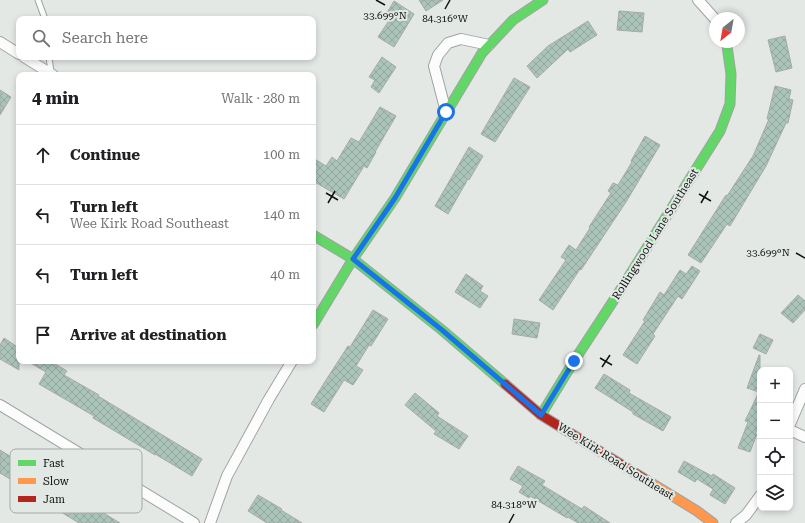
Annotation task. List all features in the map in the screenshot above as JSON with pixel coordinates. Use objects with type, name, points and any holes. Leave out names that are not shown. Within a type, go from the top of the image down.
[{"type":"street","points":[[316,320],[353,259],[395,198],[482,53],[513,20],[543,0]]},
{"type":"street","points":[[698,0],[709,12]]},
{"type":"street","points":[[446,112],[434,66],[438,55],[448,43],[461,39],[489,45]]},
{"type":"street","points":[[0,42],[16,52]]},
{"type":"street","name":"Rollingwood Lane Southeast","points":[[541,415],[720,131],[730,104],[731,74],[727,48]]},
{"type":"street","points":[[29,60],[49,72]]},
{"type":"street","name":"Wee Kirk Road Southeast","points":[[316,237],[353,259],[442,330],[541,415],[697,511],[713,523]]},
{"type":"street","points":[[210,523],[227,476],[269,399],[290,364]]},
{"type":"street","points":[[793,417],[805,389]]},
{"type":"street","points":[[0,404],[73,449]]},
{"type":"street","points":[[793,431],[805,437]]},
{"type":"street","points":[[142,491],[194,523]]},
{"type":"street","points":[[736,523],[746,515],[757,500]]},
{"type":"lane","points":[[40,1],[45,16]]},
{"type":"lane","points":[[50,60],[52,72]]},
{"type":"building","points":[[419,0],[443,0],[426,11]]},
{"type":"building","points":[[394,1],[414,14],[394,47],[378,37],[390,19],[385,16]]},
{"type":"building","points":[[619,11],[644,13],[642,32],[617,30]]},
{"type":"building","points":[[588,21],[597,35],[570,52],[568,49],[537,78],[527,66],[548,46]]},
{"type":"building","points":[[785,36],[792,68],[776,72],[768,40]]},
{"type":"building","points":[[382,57],[396,67],[379,93],[371,87],[375,80],[369,77]]},
{"type":"building","points":[[514,78],[530,87],[495,142],[481,134]]},
{"type":"building","points":[[775,86],[791,90],[789,99],[793,100],[788,123],[786,123],[766,166],[730,226],[727,224],[701,263],[688,255],[753,156],[769,119],[767,119]]},
{"type":"building","points":[[0,90],[11,97],[0,115]]},
{"type":"building","points":[[380,107],[396,116],[367,168],[364,166],[344,199],[316,183],[316,160],[326,166],[332,157],[337,161],[351,138],[359,142]]},
{"type":"building","points":[[645,136],[660,145],[626,202],[553,310],[539,300],[566,260],[561,257],[569,245],[576,250],[611,193],[608,191],[613,183],[618,185]]},
{"type":"building","points":[[469,147],[483,156],[448,214],[435,206]]},
{"type":"building","points":[[692,266],[700,271],[682,299],[678,296],[653,334],[655,336],[637,364],[623,355],[645,321],[643,320],[660,292],[664,295],[680,270],[686,274]]},
{"type":"building","points":[[466,274],[483,286],[480,291],[488,296],[480,308],[455,292]]},
{"type":"building","points":[[798,295],[805,301],[805,310],[793,323],[781,313]]},
{"type":"building","points":[[373,310],[388,319],[356,366],[363,370],[353,385],[344,380],[324,412],[311,404]]},
{"type":"building","points":[[514,319],[540,323],[537,338],[512,334]]},
{"type":"building","points":[[760,334],[773,340],[766,354],[753,348]]},
{"type":"building","points":[[4,338],[16,346],[16,364],[19,364],[19,370],[0,359],[0,345]]},
{"type":"building","points":[[760,355],[760,367],[757,367],[757,391],[747,388]]},
{"type":"building","points":[[32,364],[55,364],[67,371],[64,375],[202,459],[192,476],[93,418],[94,416],[39,384],[46,372]]},
{"type":"building","points":[[604,374],[630,390],[629,393],[671,417],[663,431],[633,414],[633,412],[595,388]]},
{"type":"building","points":[[415,393],[439,413],[437,416],[468,436],[459,449],[434,434],[436,431],[405,405]]},
{"type":"building","points":[[757,396],[757,429],[755,434],[757,434],[750,452],[738,448],[748,422],[745,421]]},
{"type":"building","points":[[0,450],[10,456],[10,479],[0,473]]},
{"type":"building","points":[[684,461],[712,476],[713,474],[735,488],[725,504],[710,495],[713,489],[697,479],[695,482],[678,472]]},
{"type":"building","points":[[518,466],[545,481],[542,485],[582,509],[584,506],[610,523],[578,523],[530,496],[529,498],[519,492],[523,486],[510,479]]},
{"type":"building","points":[[258,495],[302,523],[267,523],[248,511]]},
{"type":"building","points":[[63,513],[104,513],[120,523],[79,523]]},
{"type":"traffic: fast","points":[[316,320],[353,259],[395,198],[482,53],[513,20],[543,0]]},
{"type":"traffic: fast","points":[[541,415],[720,131],[730,104],[731,74],[727,48]]},
{"type":"traffic: fast","points":[[316,237],[353,259],[442,330],[505,384]]},
{"type":"traffic: slow","points":[[648,481],[697,511],[713,523]]},
{"type":"traffic: jam","points":[[505,384],[541,415],[648,481]]},
{"type":"route","points":[[446,112],[395,198],[353,259],[442,330],[541,415],[574,361]]}]
